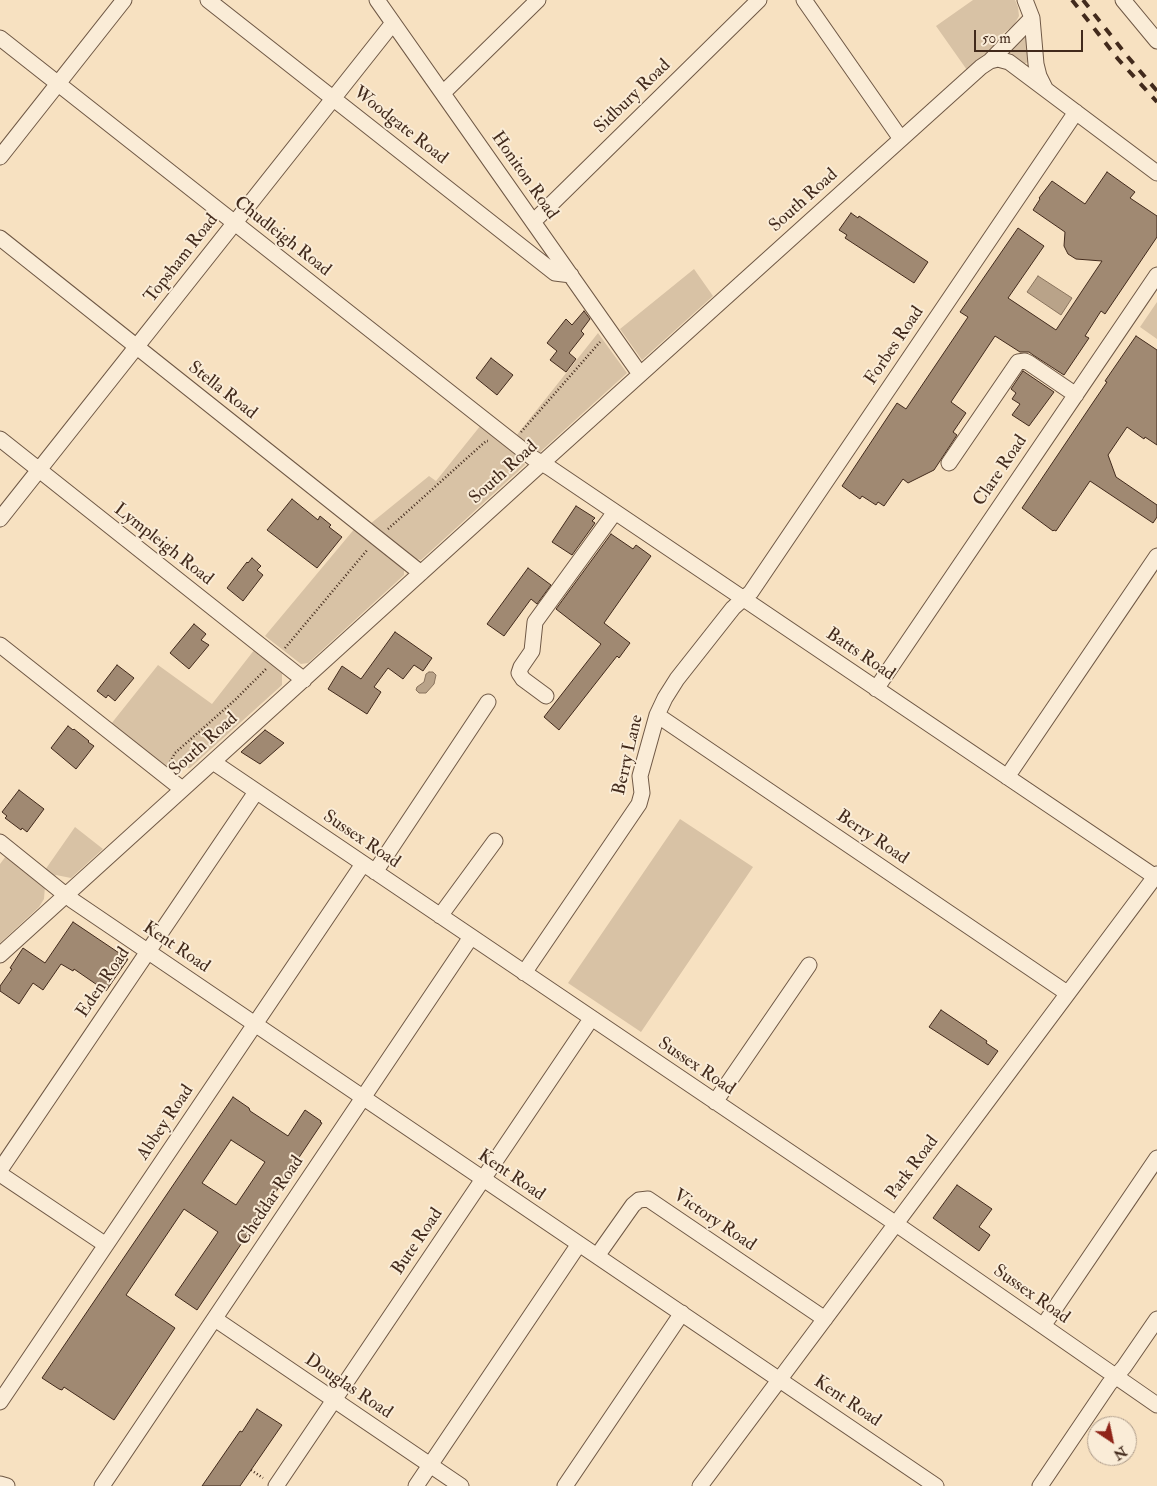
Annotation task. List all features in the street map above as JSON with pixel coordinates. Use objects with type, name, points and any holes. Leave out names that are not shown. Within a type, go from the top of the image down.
[{"type":"street","points":[[0,157],[124,0]]},
{"type":"street","name":"Woodgate Road","points":[[208,0],[555,273],[571,275]]},
{"type":"street","name":"Honiton Road","points":[[378,0],[640,374]]},
{"type":"street","points":[[443,93],[538,0]]},
{"type":"street","name":"Sidbury Road","points":[[533,222],[759,0]]},
{"type":"street","points":[[804,0],[901,139]]},
{"type":"street","points":[[1025,0],[1032,18],[1036,64],[1045,88]]},
{"type":"street","points":[[1123,0],[1157,41]]},
{"type":"street","name":"South Road","points":[[0,955],[640,374],[981,67],[990,61],[1032,18]]},
{"type":"street","name":"Topsham Road","points":[[0,519],[394,23]]},
{"type":"street","name":"Chudleigh Road","points":[[0,38],[542,464]]},
{"type":"street","points":[[990,61],[998,59],[1010,62],[1157,173]]},
{"type":"street","name":"Forbes Road","points":[[743,598],[751,592],[1076,112]]},
{"type":"street","name":"Stella Road","points":[[0,238],[422,573]]},
{"type":"street","name":"Clare Road","points":[[876,689],[1157,275]]},
{"type":"street","points":[[949,463],[1018,362],[1026,361],[1076,395]]},
{"type":"street","name":"Lympleigh Road","points":[[0,439],[304,680]]},
{"type":"street","name":"Batts Road","points":[[542,464],[1156,876]]},
{"type":"street","points":[[546,696],[523,679],[519,673],[532,651],[535,622],[615,512]]},
{"type":"street","points":[[1007,777],[1157,556]]},
{"type":"street","name":"Berry Lane","points":[[524,973],[638,804],[642,793],[640,776],[657,715],[665,698],[677,679],[732,608],[743,598]]},
{"type":"street","points":[[0,645],[182,789]]},
{"type":"street","name":"Abbey Road","points":[[0,1402],[255,1024],[488,702]]},
{"type":"street","name":"Berry Road","points":[[657,715],[1067,993]]},
{"type":"street","name":"Sussex Road","points":[[213,762],[896,1224],[1157,1404]]},
{"type":"street","name":"Eden Road","points":[[0,1172],[256,792]]},
{"type":"street","points":[[440,916],[495,841]]},
{"type":"street","name":"Kent Road","points":[[0,842],[66,895],[148,952],[936,1486]]},
{"type":"street","name":"Park Road","points":[[700,1486],[1156,876]]},
{"type":"street","name":"Cheddar Road","points":[[102,1486],[472,937]]},
{"type":"street","points":[[715,1102],[809,965]]},
{"type":"street","name":"Bute Road","points":[[276,1486],[591,1018]]},
{"type":"street","points":[[1043,1326],[1157,1158]]},
{"type":"street","points":[[0,1172],[106,1246]]},
{"type":"street","name":"Victory Road","points":[[597,1256],[633,1204],[639,1200],[648,1199],[825,1319]]},
{"type":"street","points":[[416,1486],[579,1244]]},
{"type":"street","points":[[565,1486],[682,1313]]},
{"type":"street","name":"Douglas Road","points":[[214,1319],[461,1486]]},
{"type":"street","points":[[1040,1486],[1109,1384],[1124,1367],[1157,1319]]},
{"type":"street","points":[[0,1484],[7,1486]]},
{"type":"shaded area","points":[[973,0],[1015,0],[1019,16],[1014,25],[1001,35],[1002,38],[967,70],[936,26]]},
{"type":"shaded area","points":[[1023,38],[1026,38],[1027,41],[1028,62],[1024,64],[1010,52]]},
{"type":"shaded area","points":[[694,269],[713,296],[642,360],[620,329]]},
{"type":"shaded area","points":[[1038,276],[1072,298],[1061,315],[1027,292]]},
{"type":"shaded area","points":[[1157,302],[1157,339],[1140,327]]},
{"type":"shaded area","points":[[598,333],[627,373],[540,452],[535,451],[516,436]]},
{"type":"shaded area","points":[[481,425],[523,459],[525,465],[421,560],[416,559],[370,524],[429,476],[436,481]]},
{"type":"shaded area","points":[[356,527],[401,565],[404,569],[404,575],[308,663],[301,664],[265,636]]},
{"type":"shaded area","points":[[255,649],[285,673],[282,674],[282,685],[190,768],[176,769],[172,773],[111,724],[158,665],[212,704]]},
{"type":"shaded area","points":[[433,672],[436,675],[434,684],[426,693],[419,693],[416,690],[417,687],[424,682],[426,674]]},
{"type":"shaded area","points":[[680,819],[753,867],[641,1032],[568,983]]},
{"type":"shaded area","points":[[75,827],[103,849],[71,878],[56,875],[54,877],[45,870]]},
{"type":"shaded area","points":[[6,856],[45,886],[44,899],[39,907],[0,943],[0,864]]},
{"type":"building","points":[[1107,172],[1135,192],[1130,198],[1157,216],[1157,237],[1105,314],[1101,311],[1085,336],[1089,338],[1064,375],[1029,352],[1020,352],[995,336],[951,402],[966,413],[953,432],[957,435],[934,470],[908,483],[903,479],[884,506],[878,502],[876,505],[862,496],[860,499],[842,486],[897,403],[906,409],[968,317],[960,312],[1018,228],[1044,246],[1008,298],[1056,330],[1102,261],[1076,259],[1068,254],[1064,246],[1065,232],[1033,210],[1039,198],[1052,181],[1085,204]]},
{"type":"building","points":[[851,213],[858,218],[859,216],[928,262],[914,283],[845,238],[847,235],[839,230]]},
{"type":"building","points":[[584,311],[590,319],[581,331],[584,334],[569,353],[576,359],[566,372],[550,360],[557,351],[547,343],[566,319],[572,325]]},
{"type":"building","points":[[1136,336],[1157,350],[1157,445],[1145,437],[1144,439],[1127,427],[1108,455],[1116,477],[1157,505],[1157,517],[1153,523],[1090,481],[1056,531],[1053,531],[1022,508]]},
{"type":"building","points":[[491,358],[513,375],[497,395],[476,378]]},
{"type":"building","points":[[1023,371],[1054,392],[1029,426],[1012,415],[1020,404],[1012,399],[1016,393],[1011,389]]},
{"type":"building","points":[[292,499],[318,520],[320,516],[331,525],[329,527],[342,537],[317,568],[267,530]]},
{"type":"building","points":[[576,506],[595,518],[592,521],[595,523],[572,555],[552,542]]},
{"type":"building","points":[[611,534],[633,549],[636,545],[651,556],[604,623],[630,643],[619,658],[617,656],[559,730],[544,717],[601,644],[556,609]]},
{"type":"building","points":[[252,558],[261,566],[257,570],[263,575],[243,601],[227,588]]},
{"type":"building","points":[[528,568],[551,585],[537,604],[531,599],[504,636],[487,624]]},
{"type":"building","points":[[194,624],[206,634],[201,640],[209,645],[189,669],[170,653]]},
{"type":"building","points":[[395,632],[432,658],[423,671],[414,665],[403,679],[388,668],[374,687],[381,692],[367,714],[328,689],[342,666],[361,679]]},
{"type":"building","points":[[117,665],[134,678],[115,701],[108,695],[106,698],[97,691]]},
{"type":"building","points":[[68,726],[94,746],[76,769],[51,748]]},
{"type":"building","points":[[265,730],[284,743],[260,764],[241,752]]},
{"type":"building","points":[[19,790],[44,809],[27,832],[22,828],[21,830],[5,818],[7,816],[2,812]]},
{"type":"building","points":[[73,922],[128,959],[106,991],[74,969],[73,971],[61,964],[43,990],[33,983],[19,1004],[0,991],[0,986],[23,948],[45,963]]},
{"type":"building","points":[[941,1010],[987,1041],[986,1043],[998,1051],[988,1065],[929,1027]]},
{"type":"building","points":[[233,1097],[249,1108],[250,1111],[288,1136],[305,1110],[321,1121],[322,1123],[197,1310],[175,1295],[218,1232],[184,1209],[126,1295],[175,1328],[114,1420],[64,1387],[62,1390],[59,1389],[42,1378]],"holes":[[[231,1140],[265,1162],[236,1205],[202,1183]]]},
{"type":"building","points":[[957,1185],[992,1209],[979,1227],[990,1235],[979,1251],[933,1218]]},
{"type":"building","points":[[257,1409],[282,1425],[240,1486],[202,1486],[240,1431],[242,1432]]},
{"type":"railway","points":[[1072,0],[1118,59],[1157,102]]},
{"type":"railway","points":[[1083,0],[1157,91]]}]
